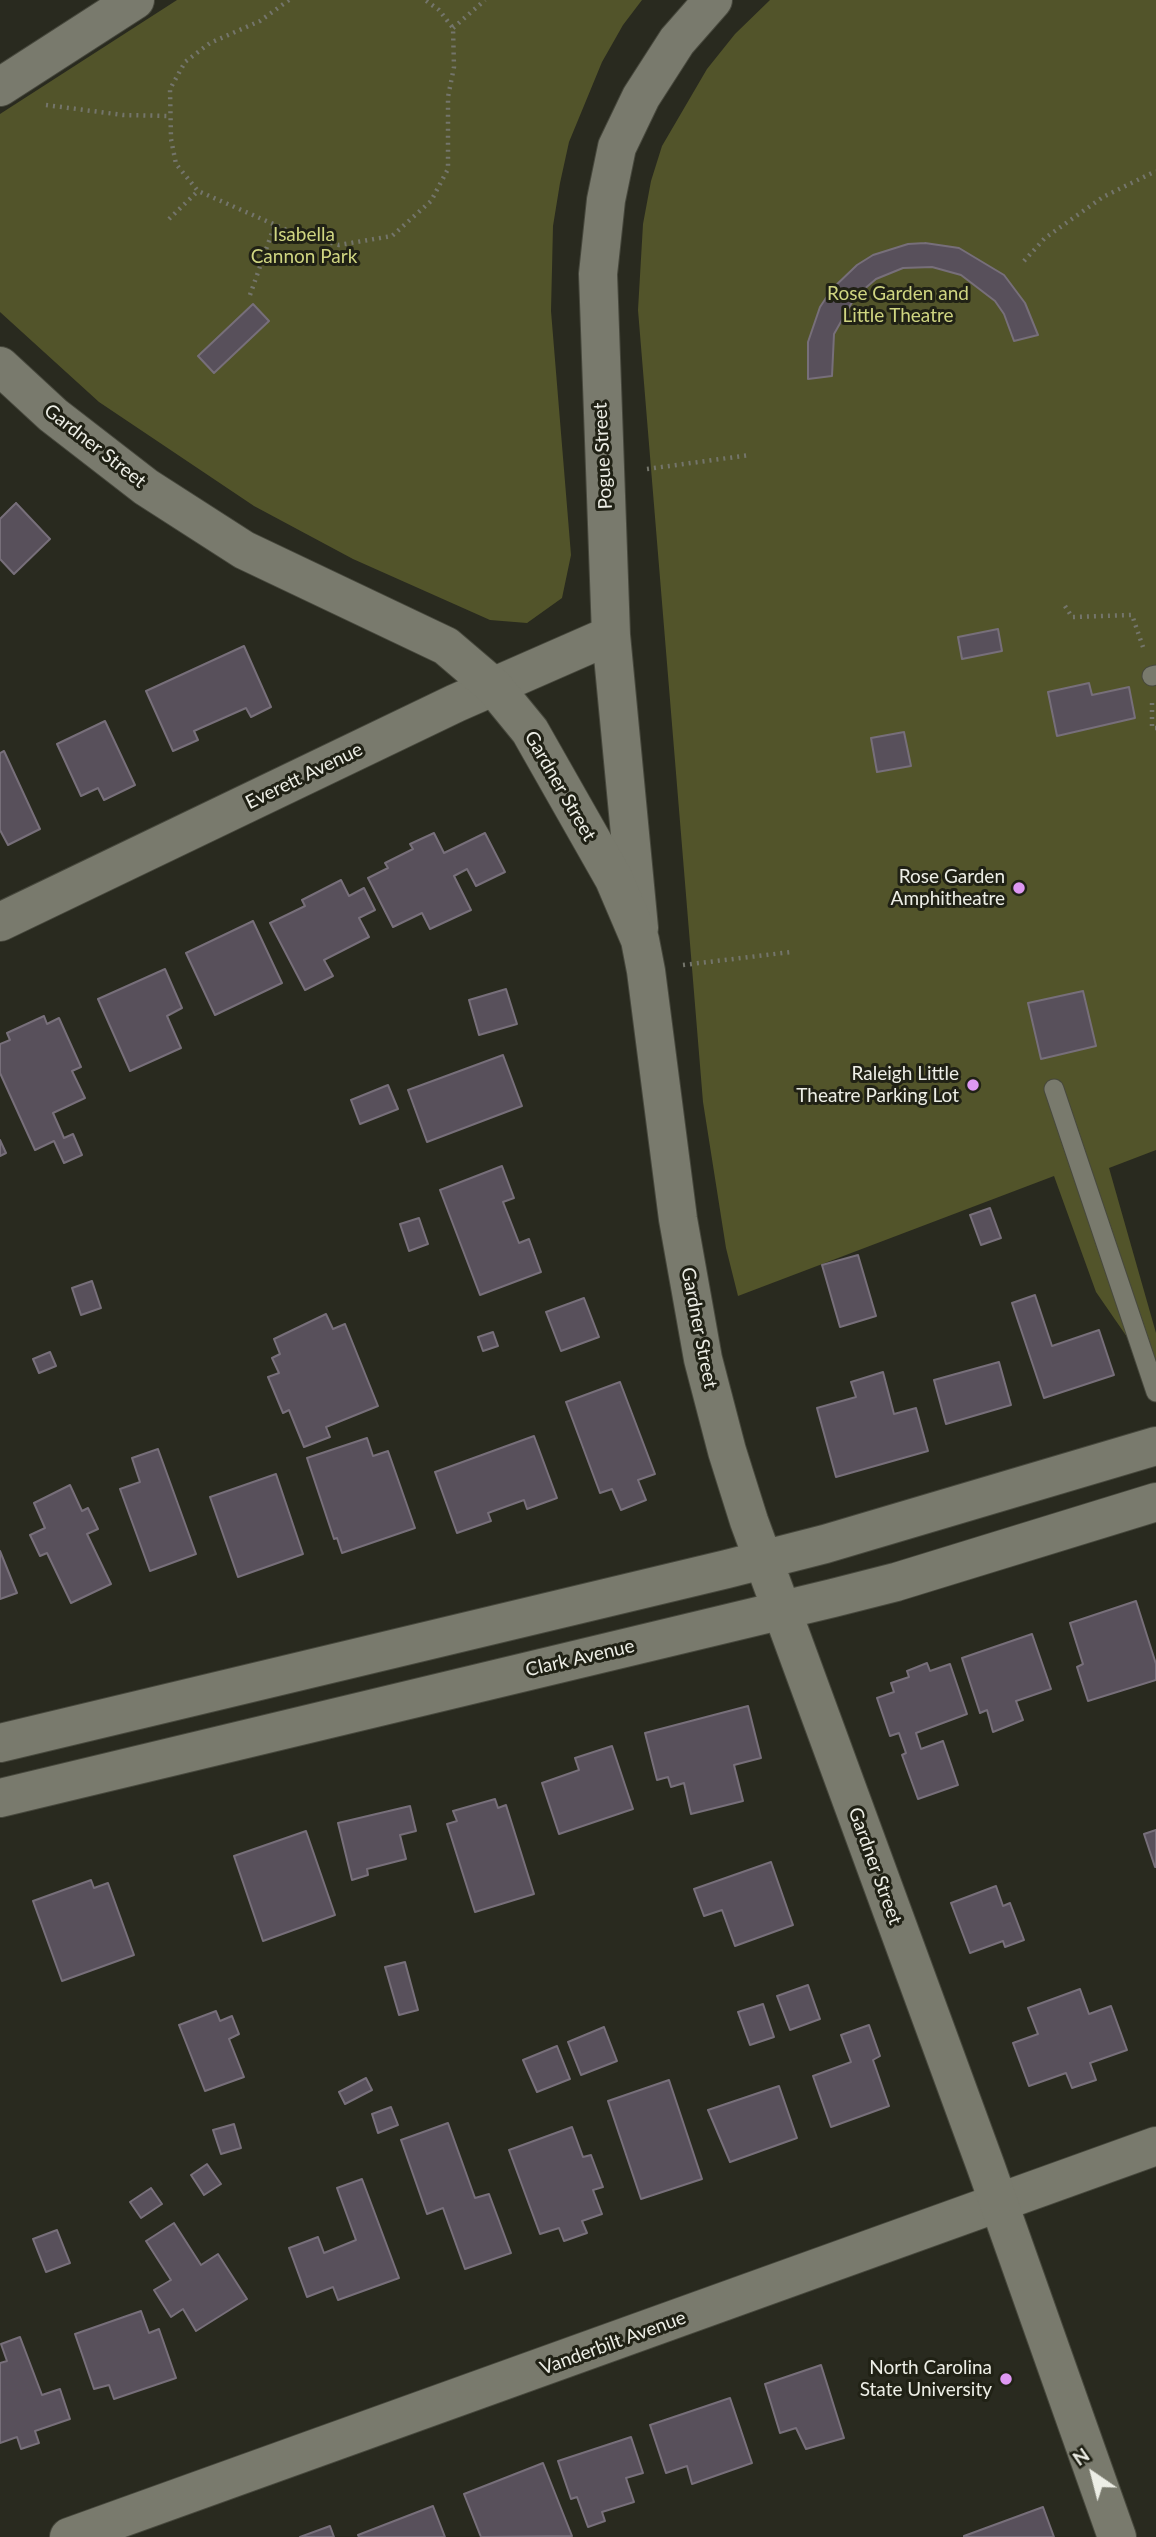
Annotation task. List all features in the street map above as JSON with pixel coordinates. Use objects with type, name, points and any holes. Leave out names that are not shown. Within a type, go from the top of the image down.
[{"type":"street","points":[[0,87],[135,0]]},
{"type":"street","name":"Pogue Street","points":[[640,940],[611,635],[598,351],[598,274],[606,200],[617,147],[641,97],[677,41],[713,0]]},
{"type":"street","name":"Gardner Street","points":[[0,366],[52,415],[157,494],[244,551],[385,614],[446,646],[494,687],[530,731],[614,879],[640,940],[678,1219],[702,1359],[727,1451],[763,1560],[1117,2537]]},
{"type":"street","name":"Everett Avenue","points":[[0,922],[494,687],[611,635]]},
{"type":"street","points":[[0,1743],[763,1560],[1156,1446]]},
{"type":"street","name":"Clark Avenue","points":[[0,1798],[896,1582],[1156,1502]]},
{"type":"street","name":"Vanderbilt Avenue","points":[[69,2537],[1156,2146]]},
{"type":"lane","points":[[1055,1089],[1156,1392]]},
{"type":"path","points":[[289,0],[260,21],[210,43],[185,62],[170,89],[170,116],[176,164],[198,191],[296,234],[339,245],[392,236],[431,201],[448,169],[448,97],[454,67],[453,28],[439,10],[425,0]]},
{"type":"path","points":[[453,28],[485,0]]},
{"type":"path","points":[[34,108],[46,105],[123,115],[170,116]]},
{"type":"path","points":[[1024,261],[1045,238],[1103,197],[1156,171]]},
{"type":"path","points":[[169,219],[198,191]]},
{"type":"path","points":[[250,295],[275,224]]},
{"type":"path","points":[[648,469],[750,456]]},
{"type":"path","points":[[1065,606],[1072,617],[1132,614],[1154,676],[1152,728],[1156,728]]},
{"type":"path","points":[[679,965],[791,952]]},
{"type":"green space","name":"Isabella Cannon Park","points":[[177,0],[642,0],[623,25],[602,62],[569,142],[560,183],[553,226],[551,311],[571,555],[562,598],[527,623],[490,620],[353,559],[254,506],[99,402],[0,312],[0,114]]},
{"type":"green space","name":"Rose Garden and Little Theatre","points":[[770,0],[1156,0],[1156,1150],[1109,1168],[1156,1333],[1156,1379],[1096,1292],[1054,1176],[738,1296],[726,1248],[703,1102],[638,310],[643,224],[651,181],[662,146],[707,69],[735,34]]},
{"type":"building","points":[[925,243],[959,248],[1004,275],[1025,303],[1038,335],[1014,341],[1004,314],[995,301],[961,275],[932,267],[903,268],[876,279],[855,297],[834,334],[832,376],[808,379],[808,342],[820,307],[832,289],[857,265],[873,255],[908,244]]},
{"type":"building","points":[[253,304],[269,321],[214,373],[198,356]]},
{"type":"building","points":[[16,503],[50,539],[14,574],[0,559],[0,519]]},
{"type":"building","points":[[998,629],[1002,651],[962,659],[958,637]]},
{"type":"building","points":[[244,646],[271,707],[251,717],[246,708],[194,731],[198,740],[173,751],[146,691]]},
{"type":"building","points":[[1089,683],[1092,695],[1129,687],[1135,718],[1057,736],[1048,692]]},
{"type":"building","points":[[105,721],[135,785],[104,800],[98,788],[81,796],[57,744]]},
{"type":"building","points":[[904,732],[911,766],[877,772],[871,738]]},
{"type":"building","points":[[4,751],[40,829],[8,845],[0,830],[0,753]]},
{"type":"building","points":[[434,833],[444,853],[485,833],[505,872],[476,886],[467,869],[454,876],[471,910],[430,929],[422,913],[393,927],[368,878],[388,868],[385,863],[413,849],[410,844]]},
{"type":"building","points":[[341,880],[349,896],[364,888],[375,910],[359,918],[369,937],[324,960],[333,976],[305,990],[270,923],[305,906],[302,900]]},
{"type":"building","points":[[253,921],[282,983],[215,1015],[186,953]]},
{"type":"building","points":[[165,969],[182,1008],[167,1016],[181,1048],[130,1071],[98,999]]},
{"type":"building","points":[[506,989],[517,1024],[479,1035],[469,1000]]},
{"type":"building","points":[[1083,991],[1096,1046],[1041,1059],[1028,1003]]},
{"type":"building","points":[[44,1016],[47,1024],[59,1018],[81,1067],[72,1071],[85,1098],[53,1113],[64,1138],[73,1134],[82,1155],[64,1163],[54,1141],[35,1150],[0,1073],[0,1044],[10,1040],[7,1033]]},
{"type":"building","points":[[503,1055],[522,1106],[427,1142],[408,1090]]},
{"type":"building","points":[[388,1085],[398,1109],[360,1124],[351,1100]]},
{"type":"building","points":[[0,1140],[6,1153],[0,1156]]},
{"type":"building","points":[[502,1166],[514,1198],[503,1202],[519,1243],[529,1239],[541,1272],[480,1295],[440,1190]]},
{"type":"building","points":[[990,1208],[1001,1238],[981,1245],[970,1215]]},
{"type":"building","points":[[419,1218],[428,1244],[409,1251],[400,1224]]},
{"type":"building","points":[[858,1255],[876,1316],[840,1327],[822,1265]]},
{"type":"building","points":[[92,1281],[101,1308],[81,1315],[72,1288]]},
{"type":"building","points":[[1035,1295],[1052,1346],[1099,1330],[1114,1375],[1044,1398],[1012,1303]]},
{"type":"building","points":[[584,1298],[599,1337],[561,1351],[546,1312]]},
{"type":"building","points":[[326,1314],[333,1329],[345,1324],[378,1406],[326,1427],[330,1437],[304,1447],[289,1410],[283,1413],[268,1377],[279,1373],[272,1358],[280,1354],[274,1339]]},
{"type":"building","points":[[493,1332],[498,1346],[483,1351],[478,1337]]},
{"type":"building","points":[[50,1352],[56,1366],[39,1373],[33,1359]]},
{"type":"building","points":[[999,1362],[1011,1405],[946,1424],[934,1380]]},
{"type":"building","points":[[883,1372],[894,1414],[916,1408],[928,1451],[836,1477],[817,1408],[856,1397],[851,1382]]},
{"type":"building","points":[[620,1382],[655,1474],[638,1480],[646,1500],[621,1510],[612,1489],[600,1493],[566,1402]]},
{"type":"building","points":[[534,1436],[557,1498],[527,1509],[524,1500],[488,1513],[491,1521],[457,1533],[435,1472]]},
{"type":"building","points":[[367,1438],[373,1456],[388,1451],[415,1528],[342,1553],[337,1538],[334,1539],[307,1458]]},
{"type":"building","points":[[158,1449],[196,1554],[150,1571],[120,1489],[140,1482],[132,1458]]},
{"type":"building","points":[[276,1474],[303,1554],[238,1577],[210,1497]]},
{"type":"building","points":[[70,1485],[82,1511],[88,1508],[98,1529],[87,1534],[111,1584],[71,1603],[47,1553],[40,1556],[30,1535],[45,1528],[34,1503]]},
{"type":"building","points":[[0,1551],[17,1593],[0,1599]]},
{"type":"building","points":[[1136,1601],[1156,1664],[1156,1680],[1088,1701],[1077,1667],[1083,1664],[1070,1623]]},
{"type":"building","points":[[1032,1634],[1051,1689],[1016,1701],[1023,1720],[993,1732],[987,1710],[980,1713],[962,1658]]},
{"type":"building","points":[[927,1663],[930,1671],[950,1664],[967,1714],[916,1733],[921,1749],[943,1741],[958,1785],[918,1799],[902,1755],[906,1753],[899,1733],[890,1736],[877,1698],[894,1692],[891,1683],[909,1677],[907,1671]]},
{"type":"building","points":[[748,1706],[761,1758],[734,1765],[743,1801],[691,1814],[684,1783],[671,1787],[668,1777],[657,1780],[645,1733]]},
{"type":"building","points":[[612,1746],[633,1809],[559,1834],[542,1783],[579,1770],[575,1758]]},
{"type":"building","points":[[495,1799],[498,1808],[506,1805],[534,1894],[475,1912],[447,1824],[457,1821],[453,1811]]},
{"type":"building","points":[[410,1806],[416,1831],[400,1835],[406,1859],[367,1869],[368,1875],[352,1880],[338,1823]]},
{"type":"building","points":[[1156,1830],[1156,1867],[1155,1867],[1144,1834]]},
{"type":"building","points":[[306,1831],[335,1915],[263,1941],[234,1856]]},
{"type":"building","points":[[771,1862],[793,1925],[735,1946],[722,1910],[704,1916],[694,1889]]},
{"type":"building","points":[[91,1880],[94,1888],[108,1883],[134,1955],[62,1981],[33,1901]]},
{"type":"building","points":[[996,1886],[1003,1906],[1010,1903],[1024,1940],[1005,1947],[1003,1941],[970,1953],[951,1903]]},
{"type":"building","points":[[405,1962],[418,2010],[399,2015],[385,1967]]},
{"type":"building","points":[[808,1985],[820,2019],[790,2030],[777,1996]]},
{"type":"building","points":[[1080,1989],[1089,2014],[1111,2006],[1127,2050],[1090,2063],[1096,2080],[1072,2088],[1066,2073],[1029,2086],[1013,2043],[1038,2034],[1028,2008]]},
{"type":"building","points":[[763,2004],[774,2037],[750,2045],[738,2012]]},
{"type":"building","points":[[216,2011],[220,2021],[232,2016],[239,2034],[229,2039],[244,2077],[205,2091],[179,2025]]},
{"type":"building","points":[[869,2025],[880,2056],[873,2060],[889,2106],[831,2127],[813,2076],[851,2062],[841,2035]]},
{"type":"building","points":[[604,2027],[617,2061],[581,2075],[568,2042]]},
{"type":"building","points":[[557,2046],[570,2079],[537,2092],[523,2060]]},
{"type":"building","points":[[366,2078],[372,2090],[345,2104],[339,2092]]},
{"type":"building","points":[[669,2080],[702,2179],[641,2199],[608,2101]]},
{"type":"building","points":[[779,2086],[797,2138],[730,2162],[708,2110]]},
{"type":"building","points":[[391,2107],[398,2125],[378,2133],[372,2114]]},
{"type":"building","points":[[448,2123],[475,2198],[489,2194],[511,2253],[465,2269],[443,2208],[427,2214],[401,2140]]},
{"type":"building","points":[[234,2124],[241,2148],[221,2154],[213,2130]]},
{"type":"building","points":[[572,2127],[583,2157],[591,2155],[603,2187],[593,2190],[602,2214],[582,2221],[587,2233],[564,2241],[559,2228],[540,2234],[509,2150]]},
{"type":"building","points":[[207,2164],[221,2184],[204,2195],[191,2175]]},
{"type":"building","points":[[362,2179],[399,2278],[338,2300],[333,2287],[307,2297],[289,2248],[318,2237],[324,2253],[356,2240],[337,2188]]},
{"type":"building","points":[[151,2188],[162,2204],[141,2218],[130,2202]]},
{"type":"building","points":[[174,2223],[201,2265],[218,2254],[247,2299],[196,2331],[183,2309],[171,2317],[154,2290],[171,2280],[146,2241]]},
{"type":"building","points":[[57,2230],[70,2263],[46,2272],[33,2239]]},
{"type":"building","points":[[141,2311],[149,2333],[159,2329],[176,2378],[114,2399],[109,2385],[94,2389],[75,2334]]},
{"type":"building","points":[[20,2337],[42,2395],[60,2389],[70,2419],[35,2431],[39,2443],[21,2449],[17,2437],[0,2443],[0,2363],[7,2361],[1,2344]]},
{"type":"building","points":[[821,2365],[844,2438],[806,2449],[796,2428],[780,2433],[765,2384]]},
{"type":"building","points":[[730,2398],[752,2463],[692,2484],[687,2466],[666,2473],[650,2425]]},
{"type":"building","points":[[631,2437],[643,2473],[626,2478],[634,2502],[602,2512],[605,2521],[588,2527],[577,2497],[571,2499],[558,2461]]},
{"type":"building","points":[[543,2463],[572,2536],[481,2537],[464,2494]]},
{"type":"building","points":[[433,2506],[445,2537],[358,2535]]},
{"type":"building","points":[[1043,2507],[1054,2537],[964,2537],[964,2536]]},
{"type":"building","points":[[330,2526],[334,2537],[300,2537]]},
{"type":"place","name":"Rose Garden Amphitheatre","points":[[1019,888]]},
{"type":"place","name":"Raleigh Little Theatre Parking Lot","points":[[973,1085]]},
{"type":"place","name":"North Carolina State University","points":[[1006,2379]]}]
